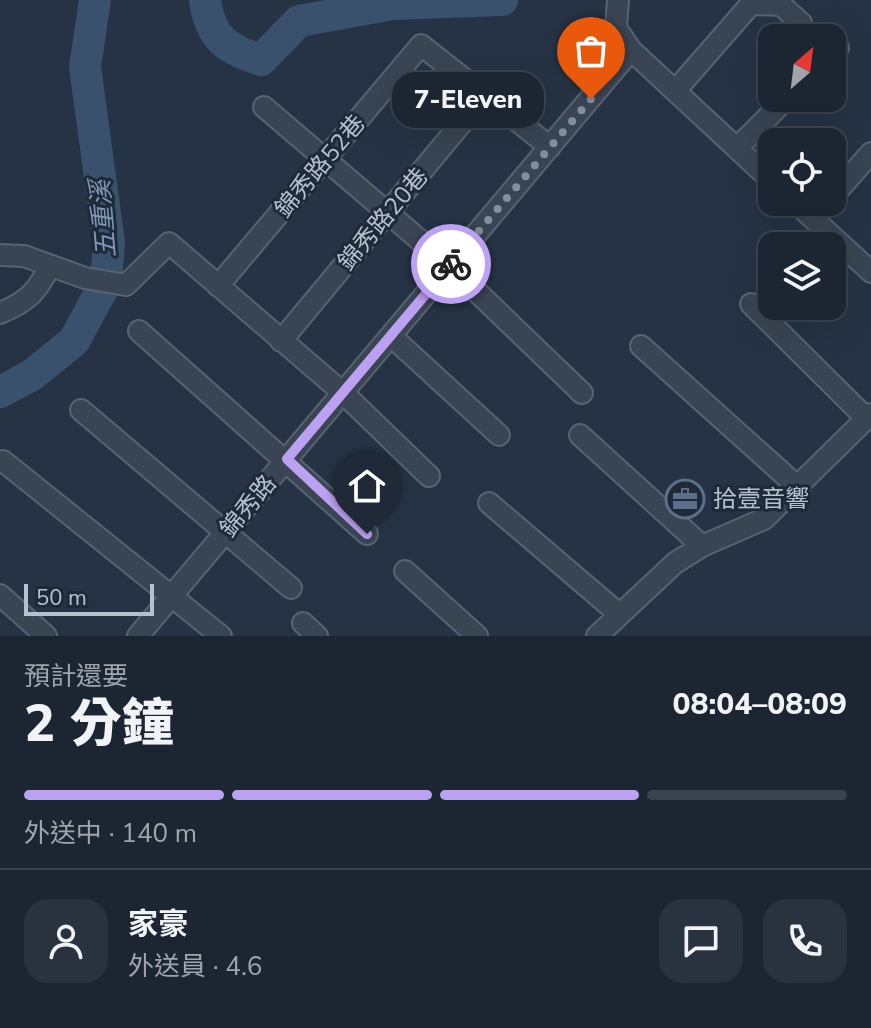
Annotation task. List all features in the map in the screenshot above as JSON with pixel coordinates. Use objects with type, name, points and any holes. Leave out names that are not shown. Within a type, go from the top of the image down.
[{"type":"street","points":[[618,0],[616,28],[631,50],[758,168]]},
{"type":"street","points":[[675,91],[751,4],[781,5],[801,23]]},
{"type":"street","name":"錦秀路52巷","points":[[218,286],[421,45],[484,96]]},
{"type":"street","name":"錦秀路","points":[[138,636],[631,50]]},
{"type":"street","points":[[484,96],[550,147]]},
{"type":"street","name":"錦秀路20巷","points":[[281,341],[484,96]]},
{"type":"street","points":[[264,107],[450,266],[582,393]]},
{"type":"street","points":[[737,148],[773,112]]},
{"type":"street","points":[[846,181],[871,153]]},
{"type":"street","points":[[810,216],[871,272]]},
{"type":"street","points":[[813,219],[816,216]]},
{"type":"street","points":[[0,255],[24,256],[95,280],[126,285],[169,243],[343,393],[429,476]]},
{"type":"street","points":[[0,313],[27,301],[38,290],[50,266]]},
{"type":"street","points":[[597,636],[675,563],[702,546],[764,519],[869,416],[751,304]]},
{"type":"street","points":[[139,331],[287,459],[367,534]]},
{"type":"street","points":[[391,336],[499,435]]},
{"type":"street","points":[[641,346],[799,488]]},
{"type":"street","points":[[81,410],[291,588]]},
{"type":"street","points":[[580,435],[702,546]]},
{"type":"street","points":[[3,461],[221,636]]},
{"type":"street","points":[[489,503],[619,614]]},
{"type":"street","points":[[405,571],[477,636]]},
{"type":"street","points":[[0,595],[46,636]]},
{"type":"waterway","name":"五重溪","points":[[0,392],[32,375],[74,341],[106,282],[109,243],[85,67],[95,0]]},
{"type":"waterway","name":"五重溪","points":[[205,0],[211,24],[222,40],[238,51],[261,60],[299,21],[393,4],[502,0]]},
{"type":"way so far","points":[[451,264],[591,99]]},
{"type":"place","name":"7-Eleven","points":[[591,99]]},
{"type":"place","name":"拾壹音響","points":[[685,499]]},
{"type":"route","points":[[367,534],[287,459],[451,264]]}]
